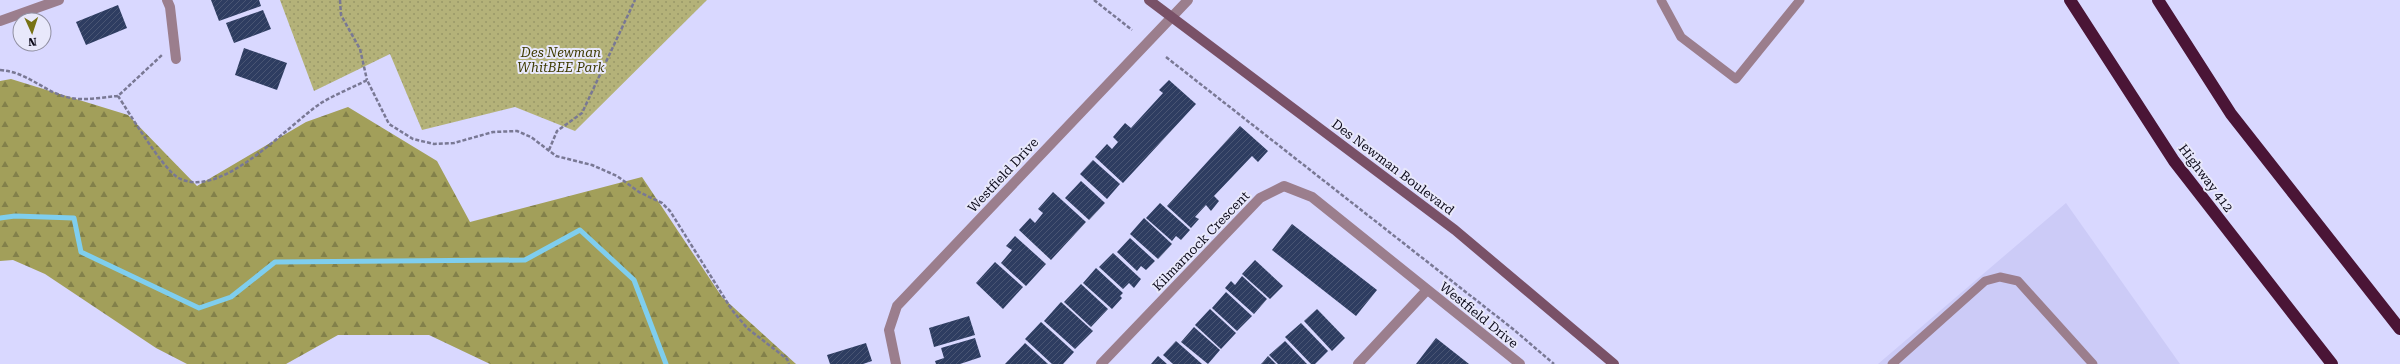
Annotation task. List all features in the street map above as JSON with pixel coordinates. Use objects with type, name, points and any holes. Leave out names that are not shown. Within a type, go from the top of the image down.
[{"type":"highway","name":"Highway 412","points":[[2070,0],[2174,161],[2332,364]]},
{"type":"highway","points":[[2158,0],[2231,114],[2400,329]]},
{"type":"street","points":[[0,21],[60,0]]},
{"type":"street","points":[[167,0],[170,7],[176,59]]},
{"type":"street","name":"Des Newman Boulevard","points":[[1149,0],[1170,17],[1304,114],[1455,230],[1614,364]]},
{"type":"street","name":"Westfield Drive","points":[[896,364],[888,330],[897,306],[1170,17],[1188,0]]},
{"type":"street","name":"Kilmarnock Crescent","points":[[1101,364],[1260,198],[1284,186],[1312,197],[1427,290]]},
{"type":"street","name":"Westfield Drive","points":[[1358,364],[1427,290],[1520,364]]},
{"type":"lane","points":[[1661,0],[1681,37],[1736,79],[1800,0]]},
{"type":"lane","points":[[1892,364],[1985,281],[2000,277],[2018,281],[2093,364]]},
{"type":"path","points":[[340,0],[341,15],[360,49],[368,80],[388,124],[413,138],[434,144],[454,143],[493,132],[517,131],[531,137],[556,156],[592,165],[616,176],[639,192],[662,203],[670,211],[732,310],[747,328],[787,359],[789,364]]},
{"type":"path","points":[[549,150],[557,131],[582,113],[635,0]]},
{"type":"path","points":[[1094,0],[1132,30]]},
{"type":"path","points":[[0,70],[13,71],[29,77],[52,92],[71,98],[118,96],[174,44]]},
{"type":"path","points":[[1166,57],[1513,329],[1554,364]]},
{"type":"path","points":[[118,96],[166,167],[178,177],[199,182],[216,179],[235,171],[322,103],[368,80]]},
{"type":"shaded area","points":[[2066,203],[2180,364],[1878,364]]},
{"type":"green space","name":"Des Newman WhitBEE Park","points":[[280,0],[707,0],[575,131],[515,107],[422,130],[390,54],[314,91]]},
{"type":"green space","points":[[11,79],[128,115],[197,186],[306,122],[348,107],[437,161],[470,222],[642,177],[722,297],[796,364],[490,364],[429,335],[338,335],[286,364],[187,364],[156,348],[45,274],[13,260],[0,261],[0,81]]},
{"type":"building","points":[[211,0],[259,0],[261,6],[219,21]]},
{"type":"building","points":[[118,5],[127,28],[86,45],[76,22]]},
{"type":"building","points":[[263,10],[271,29],[234,43],[226,23]]},
{"type":"building","points":[[244,48],[287,63],[277,90],[235,75]]},
{"type":"building","points":[[1169,80],[1196,104],[1123,183],[1095,157],[1107,144],[1112,149],[1118,142],[1113,137],[1125,123],[1131,128],[1163,93],[1159,90]]},
{"type":"building","points":[[1240,126],[1268,151],[1258,162],[1252,156],[1214,196],[1219,201],[1211,211],[1206,205],[1195,217],[1199,219],[1191,228],[1167,206]]},
{"type":"building","points":[[1093,160],[1120,184],[1107,199],[1080,174]]},
{"type":"building","points":[[1081,181],[1105,203],[1089,220],[1065,198]]},
{"type":"building","points":[[1053,192],[1086,222],[1051,260],[1019,230],[1030,218],[1035,223],[1043,213],[1038,209]]},
{"type":"building","points":[[1160,203],[1190,230],[1181,240],[1176,236],[1172,241],[1146,218]]},
{"type":"building","points":[[1144,218],[1172,244],[1158,259],[1130,234]]},
{"type":"building","points":[[1292,224],[1377,290],[1356,316],[1272,250]]},
{"type":"building","points":[[1015,236],[1046,264],[1026,286],[1001,263],[1012,250],[1006,246]]},
{"type":"building","points":[[1130,238],[1155,261],[1146,270],[1141,266],[1137,271],[1117,252]]},
{"type":"building","points":[[1113,253],[1141,279],[1134,288],[1129,283],[1123,289],[1099,267]]},
{"type":"building","points":[[1255,260],[1283,286],[1270,299],[1242,274]]},
{"type":"building","points":[[995,262],[1023,287],[1003,309],[976,283]]},
{"type":"building","points":[[1096,268],[1123,293],[1120,296],[1122,298],[1112,309],[1083,283]]},
{"type":"building","points":[[1242,276],[1267,299],[1254,314],[1225,288],[1231,281],[1235,285]]},
{"type":"building","points":[[1081,284],[1108,309],[1091,327],[1064,302]]},
{"type":"building","points":[[1226,292],[1252,316],[1237,331],[1212,308]]},
{"type":"building","points":[[1061,302],[1093,331],[1075,349],[1044,321]]},
{"type":"building","points":[[1210,309],[1236,333],[1221,349],[1195,325]]},
{"type":"building","points":[[1317,309],[1345,338],[1332,351],[1304,321]]},
{"type":"building","points":[[969,316],[975,335],[934,347],[929,328]]},
{"type":"building","points":[[1041,322],[1074,352],[1063,364],[1052,364],[1025,339]]},
{"type":"building","points":[[1301,323],[1328,351],[1315,364],[1311,364],[1285,337]]},
{"type":"building","points":[[1194,327],[1220,350],[1208,364],[1181,342]]},
{"type":"building","points":[[975,338],[981,357],[960,364],[936,364],[935,361],[944,358],[941,348]]},
{"type":"building","points":[[1436,338],[1469,364],[1416,364]]},
{"type":"building","points":[[1176,341],[1202,364],[1173,364],[1163,355]]},
{"type":"building","points":[[1285,341],[1307,364],[1278,364],[1269,355]]},
{"type":"building","points":[[866,343],[872,361],[863,364],[830,364],[827,355]]},
{"type":"building","points":[[1025,343],[1048,364],[1005,364]]},
{"type":"building","points":[[1158,356],[1167,364],[1151,364]]},
{"type":"building","points":[[1268,356],[1276,364],[1261,364]]},
{"type":"waterway","points":[[0,218],[15,216],[74,218],[81,252],[199,308],[231,297],[275,262],[525,260],[580,230],[634,280],[666,364]]}]
